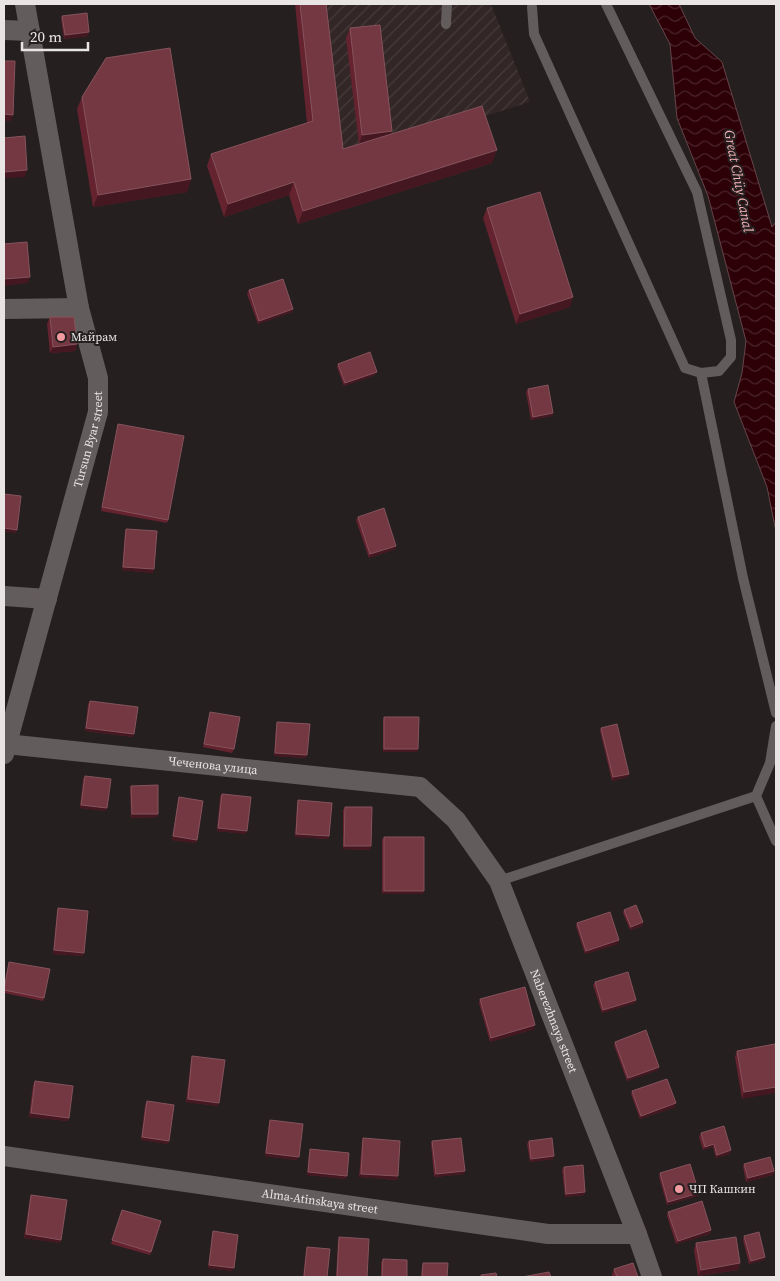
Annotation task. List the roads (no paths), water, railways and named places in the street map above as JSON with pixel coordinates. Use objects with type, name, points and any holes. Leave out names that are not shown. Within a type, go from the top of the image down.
[{"type":"street","name":"Tursun Byar street","points":[[5,749],[98,412],[98,378],[79,308],[25,4]]},
{"type":"street","points":[[4,30],[30,31]]},
{"type":"street","points":[[4,309],[79,308]]},
{"type":"street","points":[[4,596],[47,599]]},
{"type":"street","name":"Чеченова улица","points":[[5,749],[420,787]]},
{"type":"street","name":"Naberezhnaya street","points":[[420,787],[456,820],[499,881],[637,1234],[652,1277]]},
{"type":"street","name":"Alma-Atinskaya street","points":[[4,1156],[548,1234],[637,1234]]},
{"type":"lane","points":[[446,24],[447,4]]},
{"type":"lane","points":[[532,7],[534,34],[685,368],[701,373],[719,371],[731,357],[731,340],[697,192],[606,4]]},
{"type":"lane","points":[[701,373],[743,578],[776,714]]},
{"type":"lane","points":[[776,726],[770,763],[756,796],[776,841]]},
{"type":"lane","points":[[499,881],[756,796]]},
{"type":"water","name":"Great Chüy Canal","points":[[649,4],[679,4],[695,38],[722,62],[772,227],[776,222],[776,532],[767,487],[734,402],[742,373],[746,341],[708,196],[677,118],[670,44]]},
{"type":"place","name":"Майрам","points":[[61,337]]},
{"type":"place","name":"ЧП Кашкин","points":[[679,1189]]}]
